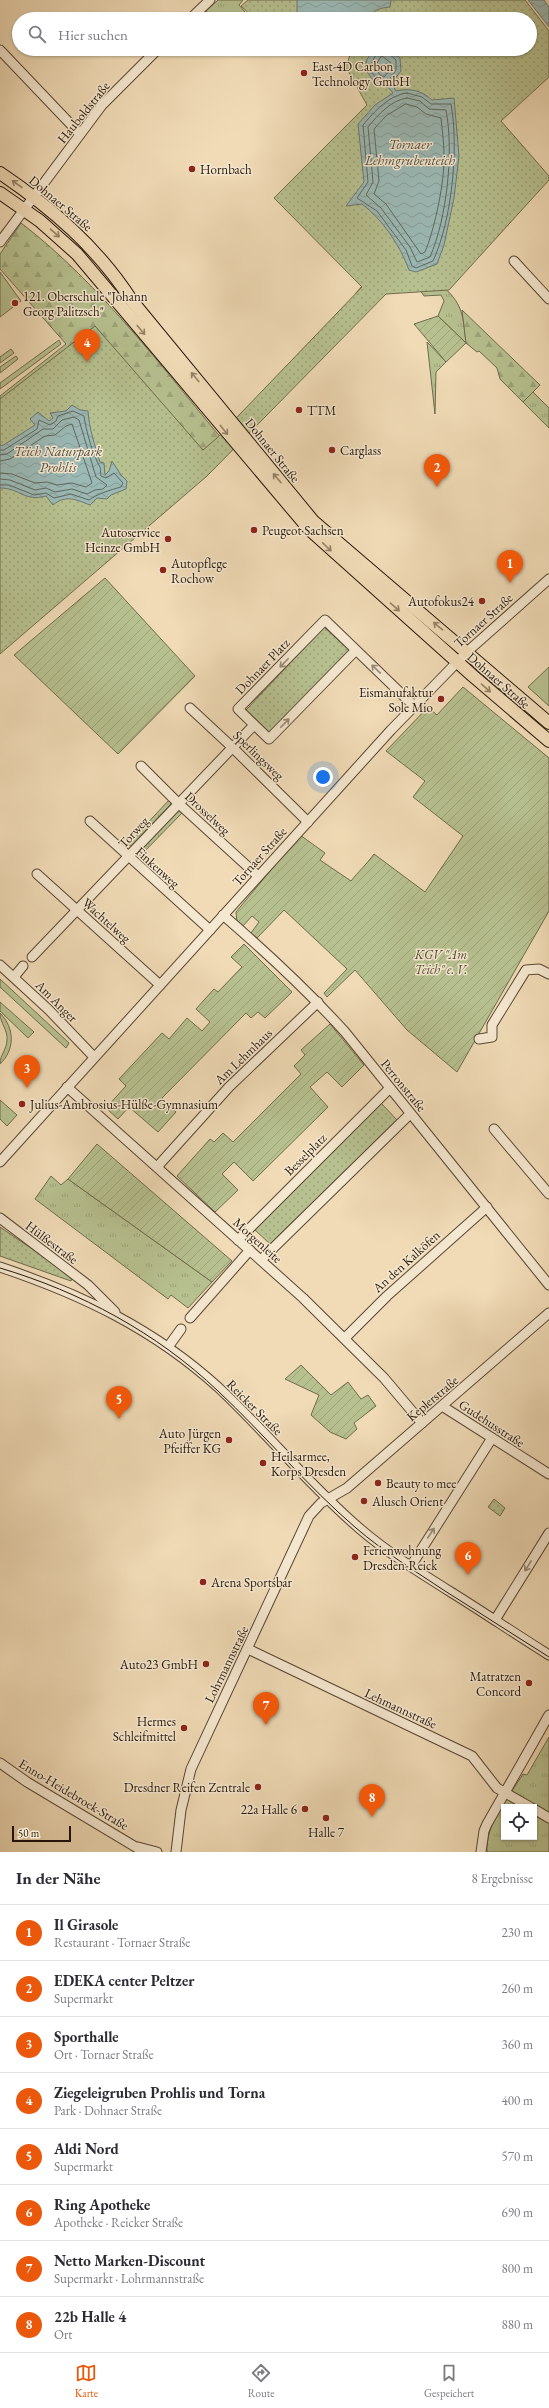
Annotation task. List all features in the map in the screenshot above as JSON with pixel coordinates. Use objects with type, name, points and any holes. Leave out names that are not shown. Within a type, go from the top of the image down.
[{"type":"main road","name":"Dohnaer Straße","points":[[0,172],[34,196],[80,236],[117,277],[132,301],[313,521],[468,651],[549,723]]},
{"type":"main road","name":"Dohnaer Straße","points":[[0,193],[24,209],[77,254],[309,529],[457,662],[549,741]]},
{"type":"street","points":[[197,12],[210,0]]},
{"type":"street","points":[[0,50],[80,134]]},
{"type":"street","name":"Hauboldstraße","points":[[0,242],[102,105],[151,56]]},
{"type":"street","points":[[514,261],[549,299]]},
{"type":"street","name":"Tornaer Straße","points":[[0,1162],[258,876],[414,706],[468,651],[549,579]]},
{"type":"street","name":"Dohnaer Platz","points":[[356,650],[269,739],[238,709],[325,620],[414,706]]},
{"type":"street","name":"Sperlingsweg","points":[[190,708],[308,822]]},
{"type":"street","name":"Torweg","points":[[32,957],[254,725]]},
{"type":"street","name":"Drosselweg","points":[[141,766],[178,803],[258,876]]},
{"type":"street","name":"Finkenweg","points":[[90,822],[210,930]]},
{"type":"street","name":"Wachtelweg","points":[[37,874],[160,985]]},
{"type":"street","name":"Perronstraße","points":[[223,915],[274,959],[318,1002],[390,1088],[549,1285]]},
{"type":"street","name":"Am Anger","points":[[0,965],[49,1010],[94,1057]]},
{"type":"street","points":[[14,977],[23,966]]},
{"type":"street","points":[[479,1039],[492,1037],[492,1025],[526,970],[539,969],[549,974]]},
{"type":"street","name":"Am Lehmhaus","points":[[157,1166],[229,1087],[318,1002]]},
{"type":"street","name":"Morgenleite","points":[[67,1087],[157,1166],[345,1338],[384,1378],[422,1423]]},
{"type":"street","name":"Besselplatz","points":[[238,1240],[390,1088]]},
{"type":"street","points":[[261,1260],[410,1114]]},
{"type":"street","points":[[494,1129],[549,1194]]},
{"type":"street","name":"An den Kalköfen","points":[[345,1338],[387,1296],[487,1207]]},
{"type":"street","name":"Hülßestraße","points":[[0,1218],[88,1285],[118,1316]]},
{"type":"street","points":[[190,1318],[250,1250]]},
{"type":"street","name":"Reicker Straße","points":[[0,1267],[84,1298],[118,1316],[168,1347],[219,1389],[328,1499],[368,1536],[410,1566],[549,1655]]},
{"type":"street","points":[[84,1298],[88,1285]]},
{"type":"street","name":"Keplerstraße","points":[[328,1499],[347,1488],[549,1313]]},
{"type":"street","points":[[168,1347],[181,1329]]},
{"type":"street","name":"Gudehusstraße","points":[[442,1406],[549,1474]]},
{"type":"street","points":[[410,1566],[492,1438]]},
{"type":"street","name":"Lohrmannstraße","points":[[176,1852],[181,1810],[191,1769],[309,1516],[316,1507],[328,1499]]},
{"type":"street","points":[[495,1620],[549,1533]]},
{"type":"street","name":"Lehmannstraße","points":[[248,1649],[472,1756],[497,1788],[525,1804]]},
{"type":"street","points":[[481,1852],[484,1831],[549,1715]]},
{"type":"street","name":"Enno-Heidebroek-Straße","points":[[0,1763],[26,1782],[144,1852]]},
{"type":"street","points":[[537,1811],[549,1818]]},
{"type":"street","name":"Enno-Heidebroek-Straße","points":[[135,1846],[157,1852]]},
{"type":"green space","points":[[218,0],[243,0],[239,5],[245,12],[207,12],[206,11]]},
{"type":"green space","points":[[248,0],[525,0],[534,12],[247,12],[241,6]]},
{"type":"green space","points":[[537,16],[549,31],[549,77],[501,121],[549,176],[549,180],[449,290],[386,294],[207,476],[0,654],[0,399],[95,326],[203,450],[217,438],[362,287],[274,198],[367,105],[346,67],[350,56],[537,56]]},
{"type":"green space","points":[[21,223],[50,247],[106,302],[158,361],[232,451],[0,444],[0,396],[66,344],[0,269],[0,254]]},
{"type":"green space","points":[[0,272],[21,301],[0,317]]},
{"type":"green space","points":[[393,272],[416,284],[386,293],[377,302],[355,294],[362,286]]},
{"type":"green space","points":[[416,284],[440,284],[448,291],[458,304],[463,317],[466,343],[438,316],[444,301],[441,295],[424,296]]},
{"type":"green space","points":[[462,310],[540,385],[523,402],[500,379],[497,368],[479,351],[477,352],[466,343]]},
{"type":"green space","points":[[438,316],[466,343],[446,362],[414,324]]},
{"type":"green space","points":[[59,340],[61,344],[0,389],[0,383]]},
{"type":"green space","points":[[427,342],[446,362],[436,372],[435,414]]},
{"type":"green space","points":[[11,349],[14,353],[0,363],[0,357]]},
{"type":"green space","points":[[16,356],[18,359],[0,373],[0,367]]},
{"type":"green space","points":[[533,392],[549,408],[549,428],[523,402]]},
{"type":"green space","points":[[105,578],[195,676],[118,754],[14,655]]},
{"type":"green space","points":[[324,627],[350,651],[272,735],[246,710]]},
{"type":"green space","points":[[549,667],[549,706],[528,687]]},
{"type":"green space","name":"KGV \"Am Teich\" e. V.","points":[[463,687],[549,758],[549,911],[457,1072],[407,1030],[355,970],[327,997],[324,993],[347,969],[284,910],[257,938],[251,933],[259,922],[252,916],[242,927],[237,922],[236,912],[300,835],[325,853],[320,860],[351,881],[374,854],[425,892],[463,836],[413,797],[425,781],[386,751],[428,707],[437,715]]},
{"type":"green space","points":[[170,799],[171,804],[131,846],[127,845]]},
{"type":"green space","points":[[179,809],[184,811],[139,857],[138,852]]},
{"type":"green space","points":[[244,944],[292,992],[265,1018],[258,1012],[251,1018],[246,1013],[162,1098],[176,1112],[158,1132],[129,1107],[118,1119],[106,1108],[126,1086],[119,1079],[162,1033],[169,1039],[187,1018],[202,1031],[210,1022],[196,1009],[214,989],[218,992],[242,967],[231,957]]},
{"type":"green space","points":[[0,979],[69,1043],[66,1048],[0,987]]},
{"type":"green space","points":[[0,1002],[34,1032],[28,1038],[0,1011]]},
{"type":"green space","points":[[0,1013],[5,1019],[11,1032],[11,1046],[0,1064],[6,1046],[7,1036]]},
{"type":"green space","points":[[330,1024],[364,1065],[342,1087],[327,1072],[310,1087],[328,1107],[253,1181],[234,1162],[222,1174],[238,1190],[215,1212],[177,1176],[210,1139],[214,1142],[223,1133],[233,1142],[301,1074],[294,1066],[305,1055],[301,1050]]},
{"type":"green space","points":[[0,1100],[17,1115],[7,1126],[0,1119]]},
{"type":"green space","points":[[381,1103],[397,1120],[270,1244],[254,1229]]},
{"type":"green space","points":[[97,1144],[232,1261],[212,1282],[68,1179]]},
{"type":"green space","points":[[51,1176],[61,1185],[68,1179],[212,1282],[188,1308],[171,1295],[168,1299],[35,1199]]},
{"type":"green space","points":[[0,1227],[73,1277],[71,1281],[0,1256]]},
{"type":"green space","points":[[301,1365],[331,1395],[348,1382],[361,1399],[368,1395],[376,1406],[354,1423],[357,1429],[346,1439],[330,1432],[311,1415],[319,1395],[285,1379]]},
{"type":"green space","points":[[494,1499],[505,1508],[500,1516],[488,1507]]},
{"type":"green space","points":[[549,1737],[549,1852],[487,1852],[487,1842],[490,1831],[501,1808],[501,1840],[537,1840],[537,1804],[503,1804],[523,1774],[527,1775]]},
{"type":"water","points":[[297,0],[391,0],[390,7],[374,12],[297,12]]},
{"type":"water","points":[[528,0],[544,0],[549,7],[549,27]]},
{"type":"water","name":"Tornaer Lehmgrubenteich","points":[[370,56],[398,56],[400,58],[401,71],[394,80],[393,86],[396,91],[406,90],[419,92],[432,100],[454,98],[459,156],[454,198],[444,245],[437,264],[416,272],[409,270],[401,251],[390,233],[377,217],[362,204],[346,206],[364,182],[358,124],[375,105],[393,93],[389,88],[375,83],[365,69],[367,59]]},
{"type":"water","name":"Teich Naturpark Prohlis","points":[[72,405],[80,410],[88,411],[92,437],[100,462],[104,463],[105,475],[109,471],[112,461],[127,481],[126,489],[111,495],[107,499],[97,498],[90,505],[76,500],[67,499],[53,505],[46,496],[32,497],[13,490],[0,488],[0,444],[2,446],[35,425],[30,419],[38,412],[49,421],[53,418],[50,413],[66,411]]},
{"type":"tram line","points":[[0,1268],[60,1289],[88,1302],[144,1333],[170,1351],[218,1391],[320,1495],[367,1537],[422,1576],[549,1657]]},
{"type":"place","name":"East-4D Carbon Technology GmbH","points":[[304,73]]},
{"type":"place","name":"Hornbach","points":[[192,169]]},
{"type":"place","name":"121. Oberschule \"Johann Georg Palitzsch\"","points":[[15,303]]},
{"type":"place","name":"Ziegeleigruben Prohlis und Torna","points":[[87,362]]},
{"type":"place","name":"TTM","points":[[299,410]]},
{"type":"place","name":"Carglass","points":[[332,450]]},
{"type":"place","name":"EDEKA center Peltzer","points":[[437,487]]},
{"type":"place","name":"Peugeot Sachsen","points":[[254,530]]},
{"type":"place","name":"Autoservice Heinze GmbH","points":[[168,539]]},
{"type":"place","name":"Autopflege Rochow","points":[[163,570]]},
{"type":"place","name":"Il Girasole","points":[[510,583]]},
{"type":"place","name":"Autofokus24","points":[[482,601]]},
{"type":"place","name":"Eismanufaktur Sole Mio","points":[[441,699]]},
{"type":"place","name":"Sporthalle","points":[[27,1088]]},
{"type":"place","name":"Julius-Ambrosius-Hülße-Gymnasium","points":[[22,1104]]},
{"type":"place","name":"Aldi Nord","points":[[119,1419]]},
{"type":"place","name":"Auto Jürgen Pfeiffer KG","points":[[229,1440]]},
{"type":"place","name":"Heilsarmee, Korps Dresden","points":[[263,1463]]},
{"type":"place","name":"Beauty to mee","points":[[378,1483]]},
{"type":"place","name":"Alusch Orient","points":[[364,1501]]},
{"type":"place","name":"Ferienwohnung Dresden-Reick","points":[[355,1557]]},
{"type":"place","name":"Ring Apotheke","points":[[468,1575]]},
{"type":"place","name":"Arena Sportsbar","points":[[203,1582]]},
{"type":"place","name":"Auto23 GmbH","points":[[206,1664]]},
{"type":"place","name":"Matratzen Concord","points":[[529,1683]]},
{"type":"place","name":"Netto Marken-Discount","points":[[266,1725]]},
{"type":"place","name":"Hermes Schleifmittel","points":[[184,1728]]},
{"type":"place","name":"Dresdner Reifen Zentrale","points":[[258,1787]]},
{"type":"place","name":"22a Halle 6","points":[[305,1809]]},
{"type":"place","name":"22b Halle 4","points":[[372,1817]]},
{"type":"place","name":"Halle 7","points":[[326,1818]]}]
